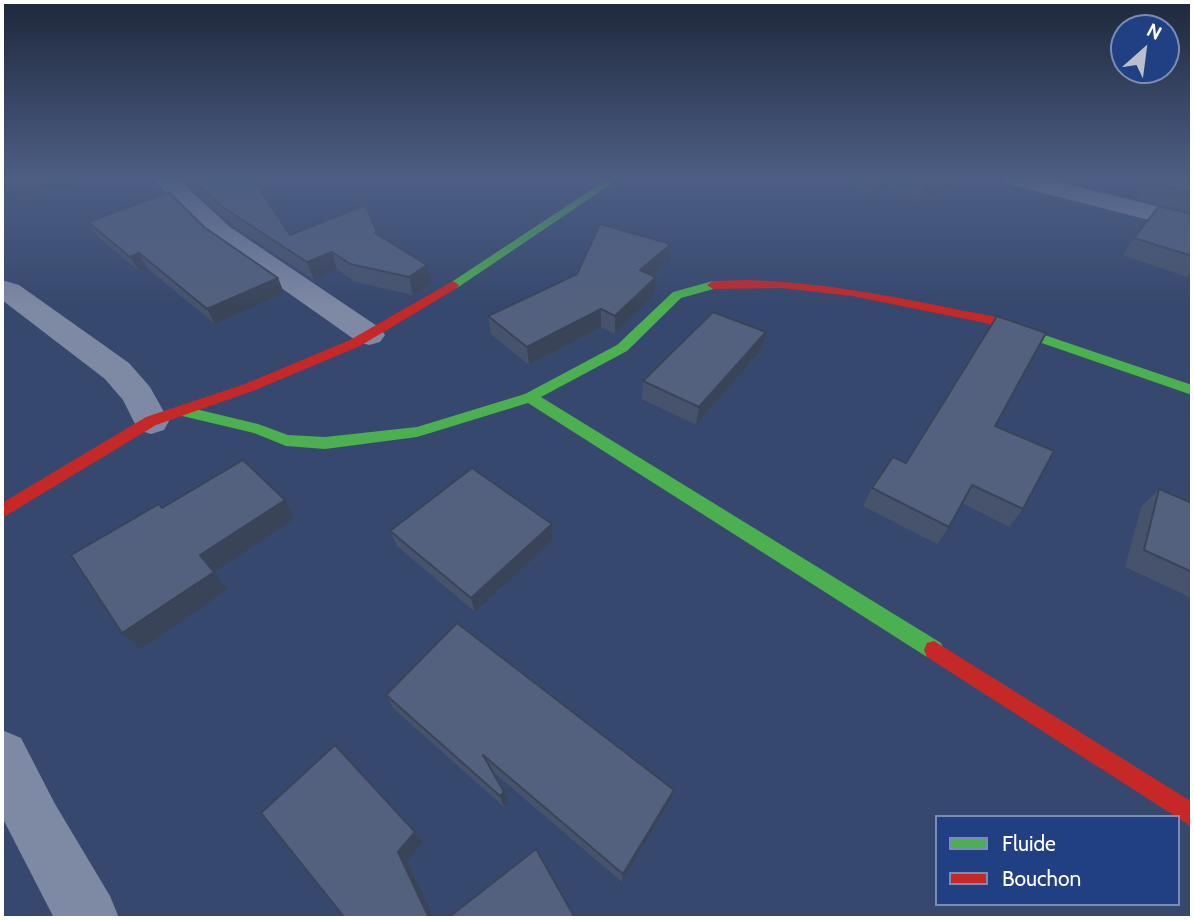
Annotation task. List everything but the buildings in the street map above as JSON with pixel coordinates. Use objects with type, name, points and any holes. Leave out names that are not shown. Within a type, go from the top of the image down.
[{"type":"street","points":[[207,221],[220,233],[369,335]]},
{"type":"street","points":[[2,511],[151,421],[250,387],[369,335],[424,304],[551,221]]},
{"type":"street","points":[[183,411],[258,429],[286,440],[325,443],[416,432],[530,397],[622,348],[677,295],[706,286],[736,282],[812,287],[989,320],[1192,390]]},
{"type":"street","points":[[2,289],[117,371],[138,395],[151,421]]},
{"type":"street","points":[[530,397],[879,614],[1192,815]]},
{"type":"street","points":[[2,757],[35,824],[88,918]]},
{"type":"traffic: fast","points":[[453,285],[551,221]]},
{"type":"traffic: fast","points":[[183,411],[258,429],[286,440],[325,443],[417,432],[530,397],[622,348],[677,295],[713,285]]},
{"type":"traffic: fast","points":[[1015,329],[1192,390]]},
{"type":"traffic: fast","points":[[530,397],[934,650]]},
{"type":"traffic: jam","points":[[713,285],[782,284],[852,293],[989,320],[1015,329]]},
{"type":"traffic: jam","points":[[2,511],[151,421],[250,387],[355,343],[453,285]]},
{"type":"traffic: jam","points":[[934,650],[1192,815]]}]
